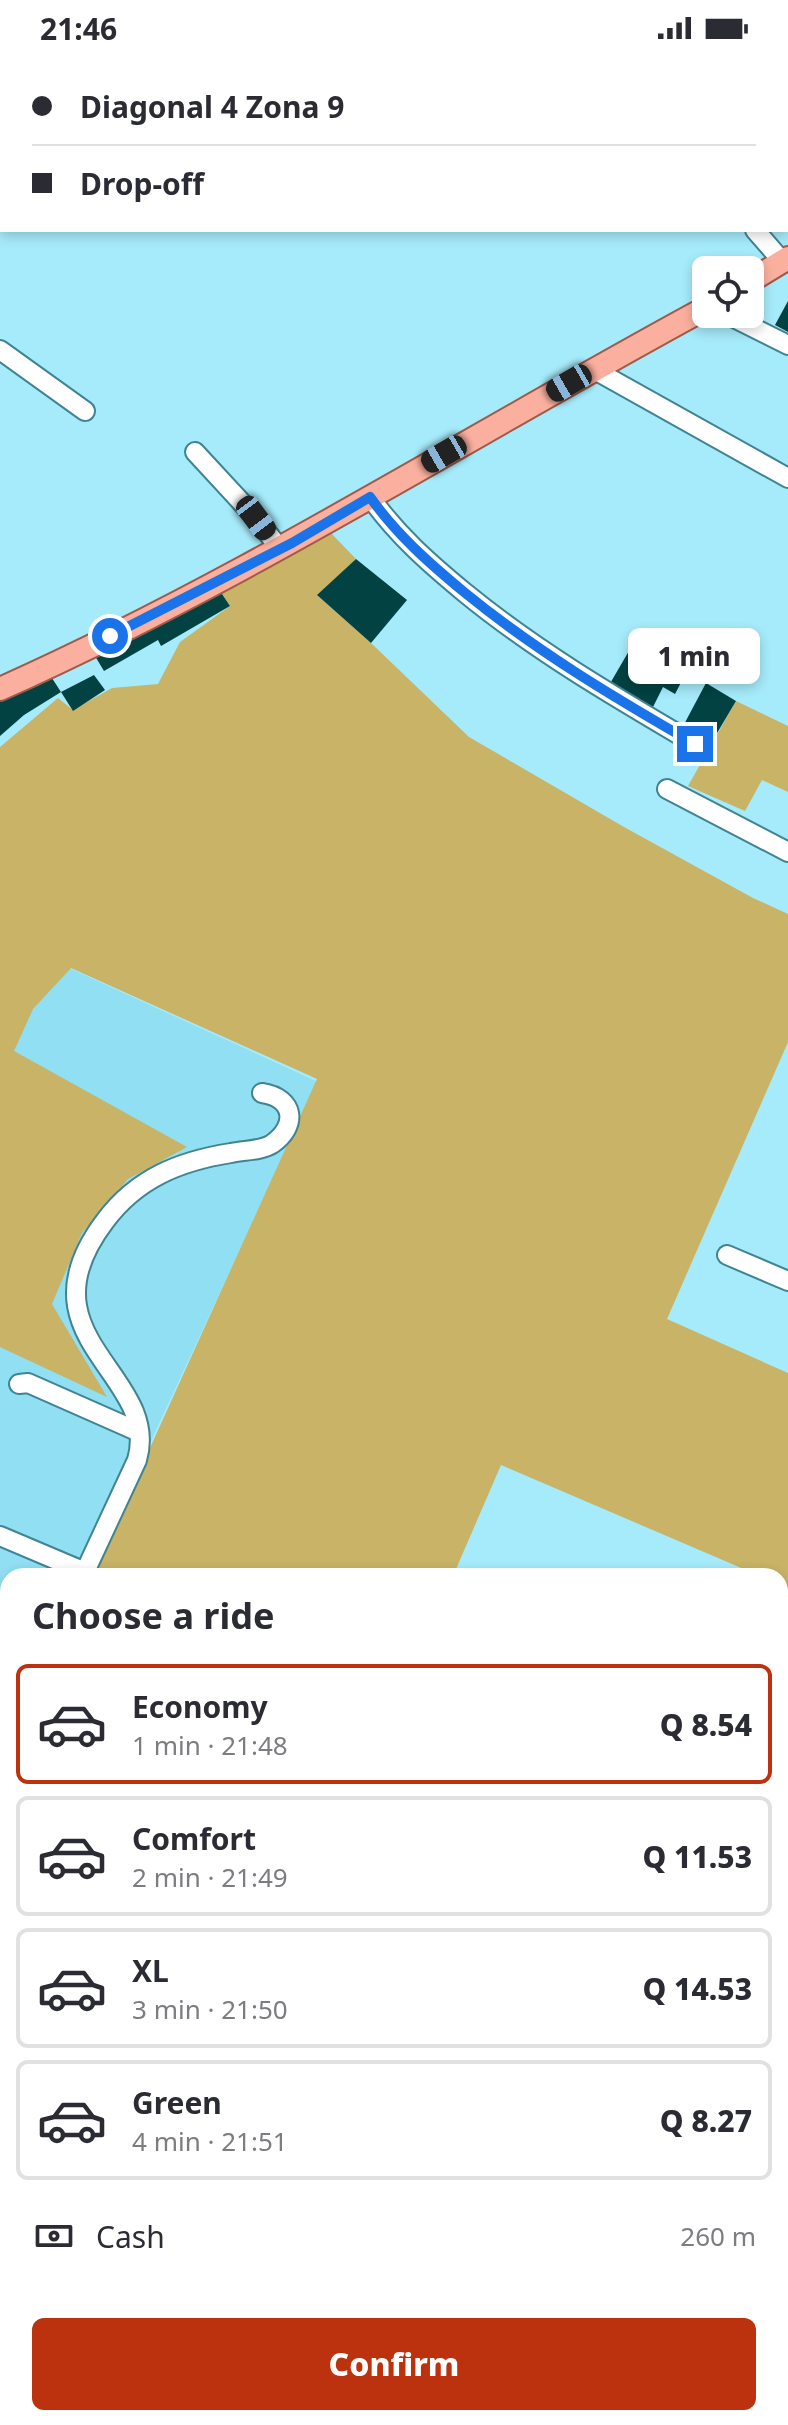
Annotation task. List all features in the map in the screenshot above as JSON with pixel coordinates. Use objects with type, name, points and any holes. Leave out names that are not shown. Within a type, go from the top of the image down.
[{"type":"main road","points":[[764,273],[785,260]]},
{"type":"main road","points":[[0,689],[280,549],[692,316]]},
{"type":"street","points":[[757,232],[785,260]]},
{"type":"street","points":[[754,328],[788,345]]},
{"type":"street","points":[[0,350],[85,411]]},
{"type":"street","points":[[593,369],[788,478]]},
{"type":"street","points":[[195,452],[280,549]]},
{"type":"street","points":[[370,497],[397,533],[421,557],[488,611],[582,678],[695,744]]},
{"type":"street","points":[[667,789],[788,852]]},
{"type":"street","points":[[87,1568],[141,1445],[136,1414],[92,1346],[76,1308],[80,1266],[91,1242],[120,1203],[161,1172],[205,1158],[259,1149],[274,1143],[290,1117],[289,1109],[279,1097],[262,1093]]},
{"type":"street","points":[[727,1255],[788,1281]]},
{"type":"street","points":[[19,1384],[28,1383],[139,1432]]},
{"type":"street","points":[[0,1536],[71,1568]]},
{"type":"shaded area","points":[[329,531],[356,559],[318,596],[469,737],[624,827],[788,914],[788,1042],[667,1319],[788,1373],[788,1568],[741,1568],[501,1465],[456,1568],[96,1568],[317,1079],[71,968],[33,1009],[14,1051],[187,1147],[128,1179],[82,1233],[52,1304],[107,1397],[0,1347],[0,747],[58,698],[73,710],[112,688],[158,684],[180,642],[230,606],[218,588]]},
{"type":"shaded area","points":[[736,701],[788,726],[788,792],[762,780],[745,811],[688,786]]},
{"type":"shaded area","points":[[45,957],[318,1082],[92,1568],[0,1568],[0,1015]]},
{"type":"building","points":[[788,301],[788,332],[775,325]]},
{"type":"building","points":[[356,559],[407,600],[371,643],[317,595]]},
{"type":"building","points":[[218,588],[230,606],[161,646],[158,640],[104,671],[92,651]]},
{"type":"building","points":[[633,644],[686,673],[675,694],[663,687],[650,713],[608,687]]},
{"type":"building","points":[[48,672],[61,692],[24,715],[0,736],[0,694]]},
{"type":"building","points":[[94,675],[105,690],[73,711],[61,692]]},
{"type":"building","points":[[706,683],[736,701],[710,745],[681,730]]},
{"type":"route","points":[[110,636],[292,543],[370,497],[397,533],[421,557],[488,611],[582,678],[695,744]]}]
